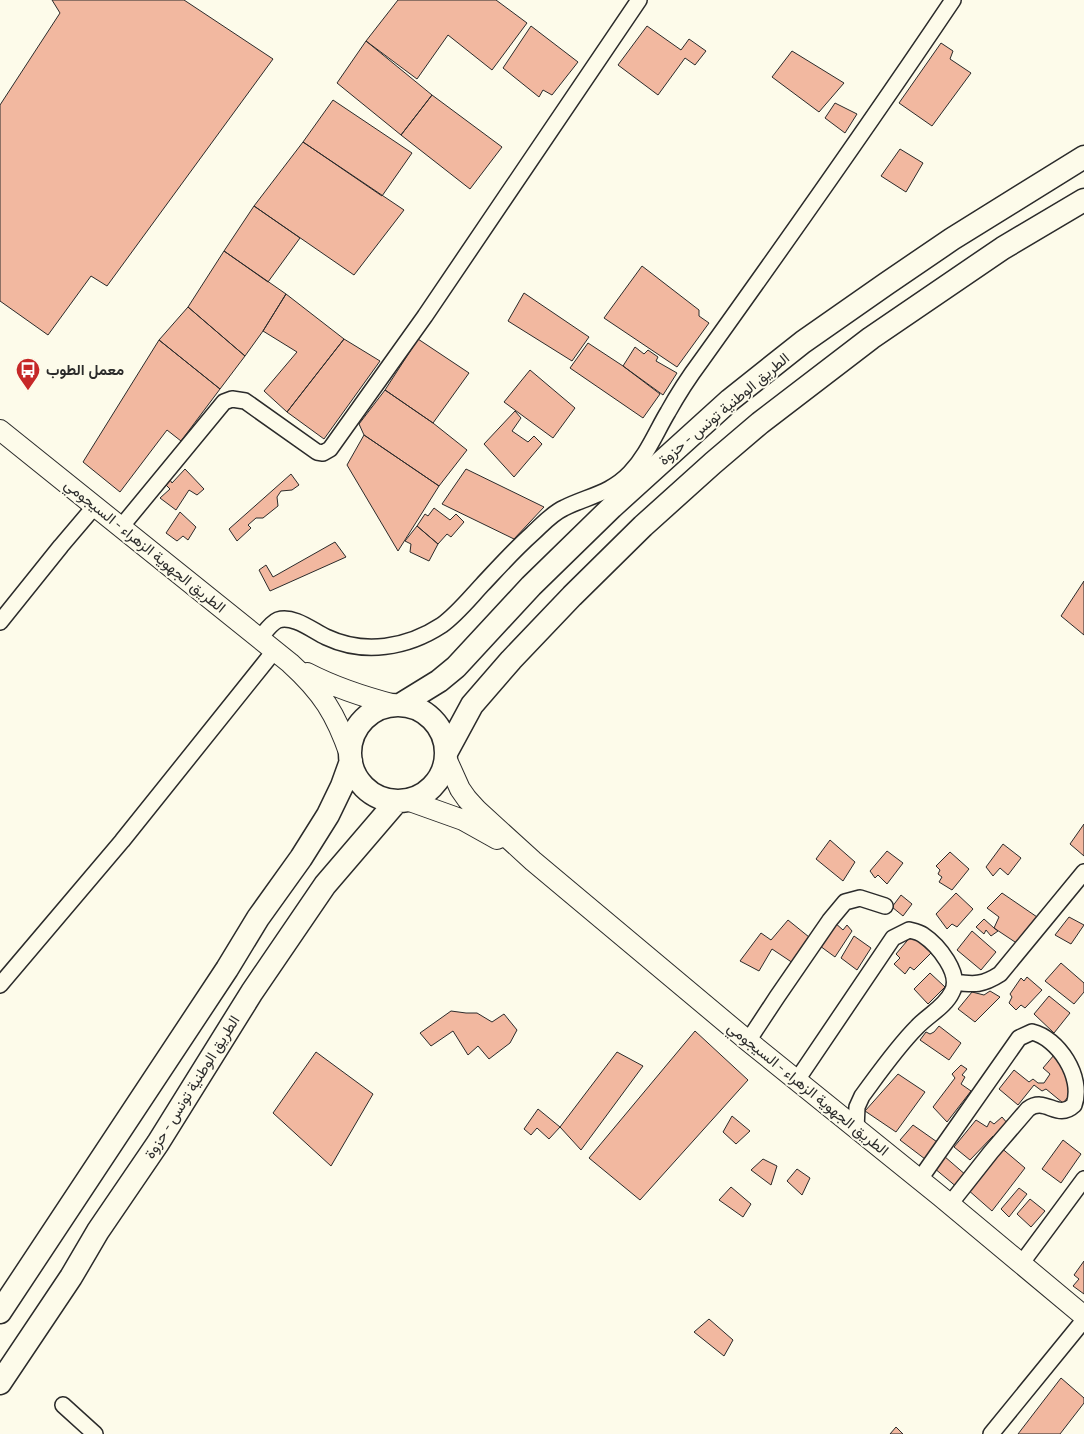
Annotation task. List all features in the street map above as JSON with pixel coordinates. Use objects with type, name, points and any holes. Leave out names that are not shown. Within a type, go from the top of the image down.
[{"type":"highway","name":"الطريق الوطنية تونس - حزوة","points":[[397,705],[440,681],[456,667],[531,586],[606,513],[730,400],[803,342],[893,279],[952,239],[1084,157]]},
{"type":"highway","points":[[350,758],[356,777],[367,790],[381,798],[402,801],[421,795],[433,786],[442,772],[446,755],[472,705],[505,666],[643,526],[760,423],[871,338],[1003,248],[1084,200]]},
{"type":"highway","points":[[0,1312],[227,969],[258,918],[301,858],[328,815],[342,786],[350,758],[352,740],[358,726],[368,716],[381,708],[397,705],[414,708],[427,715],[437,726],[443,739],[446,755]]},
{"type":"highway","name":"الطريق الوطنية تونس - حزوة","points":[[0,1383],[71,1277],[103,1223],[158,1143],[252,992],[325,885],[402,801]]},
{"type":"main road","name":"الطريق الجهوية الزهراء - السيجومي","points":[[0,430],[268,644],[311,682],[328,704],[341,728],[350,758]]},
{"type":"main road","name":"الطريق الجهوية الزهراء - السيجومي","points":[[290,663],[324,682],[359,696],[397,705]]},
{"type":"main road","name":"الطريق الجهوية الزهراء - السيجومي","points":[[446,755],[460,789],[467,799],[533,861],[748,1041],[920,1179],[1084,1316]]},
{"type":"main road","name":"الطريق الجهوية الزهراء - السيجومي","points":[[402,801],[463,820],[533,861]]},
{"type":"street","points":[[121,527],[224,402],[232,399],[245,401],[317,452],[323,453],[330,449],[425,316],[639,0]]},
{"type":"street","points":[[0,985],[122,841],[268,644],[273,623],[279,620],[294,621],[328,638],[362,648],[380,648],[422,636],[440,626],[457,612],[509,556],[552,516],[566,507],[607,491],[620,483],[632,471],[644,455],[683,387],[790,238],[953,0]]},
{"type":"street","points":[[0,622],[95,506]]},
{"type":"street","points":[[955,982],[974,984],[988,982],[1000,974],[1084,872]]},
{"type":"street","points":[[748,1041],[830,920],[845,902],[860,898],[885,906]]},
{"type":"street","points":[[797,1080],[893,938],[909,930],[921,934],[931,941],[941,951],[952,969],[955,982],[953,991],[945,1002],[916,1027],[862,1096],[857,1107],[856,1129]]},
{"type":"street","points":[[920,1179],[1019,1038],[1032,1032],[1042,1034],[1062,1048],[1083,1072],[1082,1093],[1076,1103],[1069,1109],[1058,1111],[1043,1104],[1034,1105],[1028,1109],[950,1204]]},
{"type":"street","points":[[1022,1264],[1084,1179]]},
{"type":"street","points":[[991,1434],[1084,1320]]},
{"type":"street","points":[[63,1405],[95,1434]]},
{"type":"building","points":[[52,0],[184,0],[273,59],[107,286],[91,276],[48,335],[0,301],[0,105],[60,13]]},
{"type":"building","points":[[398,0],[496,0],[527,23],[492,70],[448,35],[417,79],[366,41]]},
{"type":"building","points":[[531,26],[578,62],[552,95],[543,90],[539,97],[503,68]]},
{"type":"building","points":[[647,26],[681,50],[689,39],[706,51],[695,65],[685,58],[658,95],[618,65]]},
{"type":"building","points":[[366,41],[432,95],[401,135],[337,83]]},
{"type":"building","points":[[941,43],[953,51],[950,59],[971,73],[932,126],[899,103]]},
{"type":"building","points":[[792,51],[844,83],[819,112],[772,77]]},
{"type":"building","points":[[432,95],[502,147],[470,189],[401,135]]},
{"type":"building","points":[[333,100],[412,153],[382,196],[303,142]]},
{"type":"building","points":[[835,103],[857,114],[845,133],[825,118]]},
{"type":"building","points":[[303,142],[404,210],[354,275],[254,206]]},
{"type":"building","points":[[900,149],[923,163],[906,192],[881,176]]},
{"type":"building","points":[[254,206],[300,238],[268,282],[224,251]]},
{"type":"building","points":[[224,251],[286,294],[245,356],[188,307]]},
{"type":"building","points":[[642,266],[699,310],[699,316],[709,323],[677,367],[604,318]]},
{"type":"building","points":[[524,293],[589,337],[572,361],[508,321]]},
{"type":"building","points":[[286,294],[344,339],[287,412],[264,391],[297,352],[263,331]]},
{"type":"building","points":[[188,307],[245,356],[220,389],[159,340]]},
{"type":"building","points":[[344,339],[380,361],[324,439],[287,412]]},
{"type":"building","points":[[418,339],[469,373],[433,423],[385,390]]},
{"type":"building","points":[[159,340],[220,389],[181,441],[167,430],[120,492],[83,462]]},
{"type":"building","points":[[588,343],[660,394],[643,418],[570,368]]},
{"type":"building","points":[[635,347],[644,354],[648,350],[658,357],[656,361],[677,373],[663,395],[623,366]]},
{"type":"building","points":[[530,370],[575,408],[553,438],[504,402]]},
{"type":"building","points":[[385,390],[433,423],[467,450],[439,486],[364,435],[359,424]]},
{"type":"building","points":[[515,411],[521,418],[512,431],[528,442],[534,436],[542,444],[514,477],[484,444]]},
{"type":"building","points":[[364,435],[439,486],[398,551],[347,465]]},
{"type":"building","points":[[185,469],[204,489],[197,495],[189,490],[176,510],[160,498],[170,489],[165,484],[169,478],[172,483]]},
{"type":"building","points":[[466,469],[544,507],[514,539],[442,504]]},
{"type":"building","points":[[291,474],[299,485],[292,490],[281,491],[277,497],[278,506],[263,518],[256,518],[248,525],[251,528],[237,541],[229,529]]},
{"type":"building","points":[[434,508],[450,520],[456,514],[464,522],[451,537],[447,534],[438,544],[417,526],[425,514],[428,516]]},
{"type":"building","points":[[180,512],[196,527],[188,540],[183,536],[177,541],[166,533]]},
{"type":"building","points":[[417,526],[438,544],[429,561],[410,552],[411,544],[405,541]]},
{"type":"building","points":[[335,542],[346,557],[270,591],[259,570],[266,565],[273,577]]},
{"type":"building","points":[[1084,581],[1084,635],[1061,616]]},
{"type":"building","points":[[1084,824],[1084,856],[1070,844]]},
{"type":"building","points":[[830,840],[855,862],[843,881],[816,859]]},
{"type":"building","points":[[1003,844],[1021,858],[1008,875],[1000,868],[993,876],[986,867]]},
{"type":"building","points":[[887,851],[903,863],[887,884],[878,875],[875,878],[870,871]]},
{"type":"building","points":[[950,852],[969,869],[952,890],[939,882],[942,877],[938,874],[940,870],[936,866]]},
{"type":"building","points":[[956,893],[973,909],[957,927],[952,924],[947,929],[936,914]]},
{"type":"building","points":[[1002,893],[1040,919],[1018,944],[994,928],[999,917],[987,908]]},
{"type":"building","points":[[901,895],[912,904],[903,916],[892,907]]},
{"type":"building","points":[[1069,917],[1084,925],[1071,944],[1055,935]]},
{"type":"building","points":[[984,919],[998,931],[991,936],[986,930],[984,934],[976,927]]},
{"type":"building","points":[[788,920],[809,937],[793,963],[772,949],[759,971],[740,961],[761,933],[771,940]]},
{"type":"building","points":[[834,922],[843,930],[847,925],[852,931],[835,957],[820,946]]},
{"type":"building","points":[[972,931],[996,952],[981,970],[957,950]]},
{"type":"building","points":[[912,935],[931,953],[914,970],[910,967],[905,974],[894,964],[900,958],[896,954]]},
{"type":"building","points":[[854,936],[871,948],[857,970],[841,958]]},
{"type":"building","points":[[1061,963],[1084,983],[1084,992],[1074,1004],[1045,981]]},
{"type":"building","points":[[930,973],[945,987],[928,1004],[914,989]]},
{"type":"building","points":[[1027,977],[1042,990],[1025,1008],[1021,1005],[1016,1010],[1009,1003],[1012,997],[1010,994],[1021,978],[1024,981]]},
{"type":"building","points":[[990,991],[1000,997],[975,1022],[958,1009],[972,992],[984,995]]},
{"type":"building","points":[[1049,996],[1070,1013],[1054,1033],[1034,1014]]},
{"type":"building","points":[[451,1011],[477,1013],[492,1022],[504,1014],[517,1030],[510,1043],[489,1059],[478,1046],[468,1055],[453,1031],[431,1046],[420,1033]]},
{"type":"building","points":[[939,1026],[961,1043],[949,1060],[920,1040],[926,1032],[930,1034]]},
{"type":"building","points":[[695,1031],[748,1080],[640,1200],[589,1158]]},
{"type":"building","points":[[316,1052],[373,1094],[331,1166],[273,1113]]},
{"type":"building","points":[[617,1052],[643,1066],[581,1150],[560,1127]]},
{"type":"building","points":[[1054,1055],[1060,1060],[1058,1063],[1078,1079],[1073,1091],[1063,1103],[1046,1089],[1042,1091],[1034,1085],[1018,1105],[999,1089],[1014,1070],[1029,1082],[1033,1079],[1038,1083],[1044,1083],[1050,1074],[1043,1068]]},
{"type":"building","points":[[961,1065],[967,1069],[962,1075],[965,1077],[961,1084],[971,1091],[947,1122],[933,1107],[955,1078],[952,1074]]},
{"type":"building","points":[[898,1074],[925,1092],[896,1132],[865,1111]]},
{"type":"building","points":[[538,1109],[560,1127],[549,1139],[537,1128],[531,1135],[524,1129]]},
{"type":"building","points":[[732,1116],[750,1131],[736,1144],[723,1132]]},
{"type":"building","points":[[1002,1117],[1008,1124],[996,1139],[993,1136],[970,1160],[954,1147],[976,1120],[987,1127],[990,1121],[994,1124]]},
{"type":"building","points":[[913,1125],[940,1144],[925,1159],[900,1140]]},
{"type":"building","points":[[1063,1140],[1081,1154],[1061,1183],[1042,1169]]},
{"type":"building","points":[[999,1146],[1025,1168],[992,1211],[967,1189]]},
{"type":"building","points":[[944,1156],[967,1176],[958,1188],[934,1168]]},
{"type":"building","points":[[763,1159],[777,1166],[771,1185],[751,1170]]},
{"type":"building","points":[[797,1169],[810,1178],[802,1195],[787,1181]]},
{"type":"building","points":[[731,1187],[751,1204],[743,1217],[719,1200]]},
{"type":"building","points":[[1019,1188],[1027,1194],[1009,1217],[1001,1209]]},
{"type":"building","points":[[1030,1199],[1045,1211],[1031,1227],[1017,1214]]},
{"type":"building","points":[[1084,1261],[1084,1294],[1073,1286],[1079,1279],[1074,1275]]},
{"type":"building","points":[[709,1319],[733,1340],[724,1356],[694,1332]]},
{"type":"building","points":[[1061,1378],[1084,1398],[1084,1403],[1060,1434],[1018,1434]]},
{"type":"building","points":[[896,1427],[903,1434],[890,1434]]},
{"type":"place","name":"معمل الطوب","points":[[28,391]]}]
